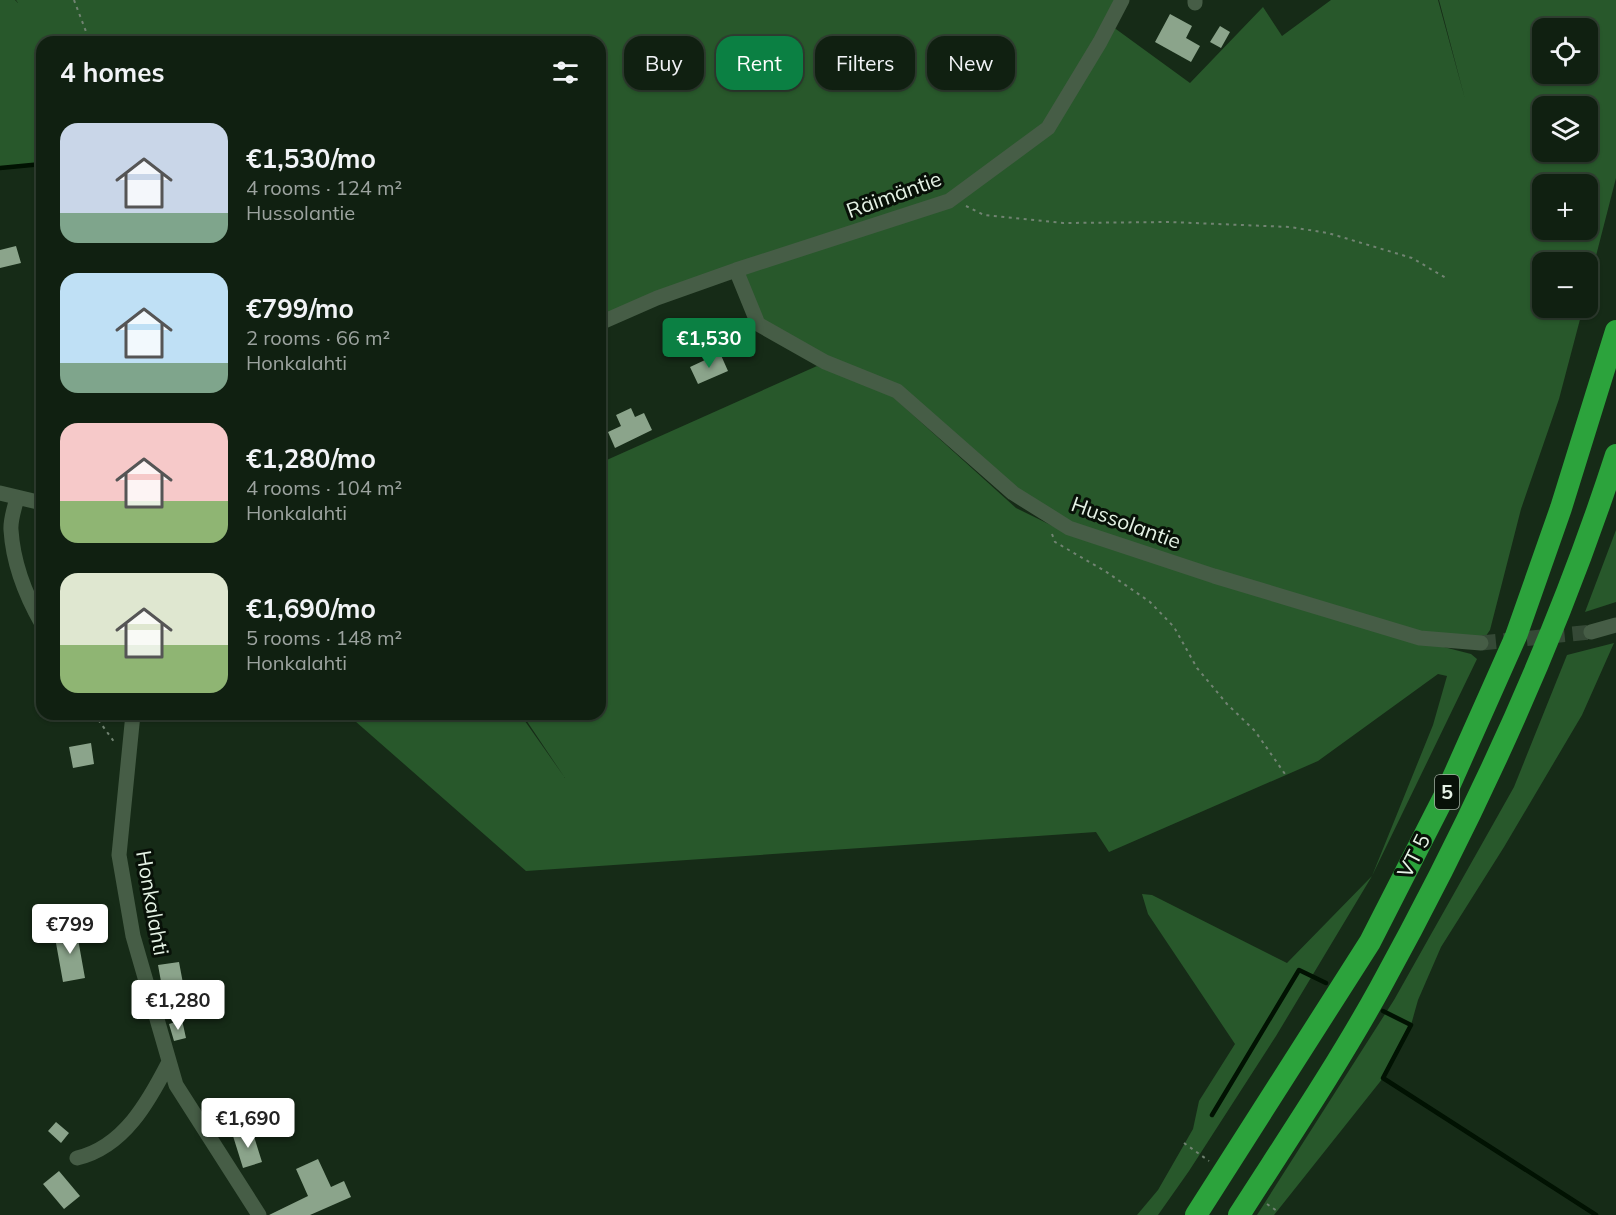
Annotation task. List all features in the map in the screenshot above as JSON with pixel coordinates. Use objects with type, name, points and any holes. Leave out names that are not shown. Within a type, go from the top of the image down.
[{"type":"highway","name":"VT 5","points":[[1196,1215],[1370,942],[1447,791],[1516,636],[1562,508],[1616,331]]},
{"type":"highway","name":"VT 5","points":[[1239,1215],[1380,988],[1481,792],[1547,646],[1600,505],[1616,455]]},
{"type":"street","name":"Räimäntie","points":[[606,320],[657,298],[736,270],[949,201],[1048,128],[1100,42],[1122,0]]},
{"type":"street","name":"Hussolantie","points":[[736,270],[758,324],[825,362],[897,391],[1013,493],[1069,528],[1214,576],[1420,638],[1481,643]]},
{"type":"street","points":[[0,493],[36,502]]},
{"type":"street","points":[[17,497],[5,532],[36,614]]},
{"type":"street","points":[[1591,632],[1616,625]]},
{"type":"street","name":"Honkalahti","points":[[132,720],[118,855],[132,936],[176,1085],[259,1215]]},
{"type":"street","points":[[77,1158],[121,1136],[150,1099],[169,1062]]},
{"type":"path","points":[[74,0],[88,36]]},
{"type":"path","points":[[957,195],[964,205],[984,215],[1011,218],[1063,223],[1170,222],[1290,227],[1328,233],[1412,258],[1446,278]]},
{"type":"path","points":[[1042,512],[1055,542],[1105,571],[1150,602],[1174,627],[1197,668],[1227,704],[1255,731],[1286,774]]},
{"type":"path","points":[[98,720],[128,762]]},
{"type":"path","points":[[1184,1143],[1212,1163]]},
{"type":"path","points":[[1265,1202],[1277,1211]]},
{"type":"green space","points":[[0,0],[15,0],[18,3],[16,0],[1122,0],[1109,24],[1190,83],[1263,7],[1282,36],[1331,0],[1438,0],[1465,99],[1439,0],[1616,0],[1616,178],[1597,252],[1532,252],[1532,318],[1580,318],[1559,399],[1521,509],[1490,630],[1481,643],[1420,638],[1069,528],[1013,493],[897,391],[758,324],[736,270],[606,321],[606,36],[36,36],[36,165],[0,168]]},
{"type":"green space","points":[[817,366],[892,396],[1016,508],[1067,533],[1327,617],[1471,654],[1477,659],[1372,876],[1433,725],[1447,676],[1438,674],[1318,761],[1109,852],[1096,832],[526,871],[354,720],[524,720],[565,778],[526,720],[606,720],[606,460]]},
{"type":"green space","points":[[1616,530],[1616,602],[1585,612]]},
{"type":"green space","points":[[1614,643],[1582,715],[1504,847],[1441,947],[1418,1000],[1411,1025],[1383,1078],[1274,1215],[1257,1215],[1394,1000],[1514,787],[1567,655]]},
{"type":"green space","points":[[1372,876],[1276,1036],[1189,1171],[1158,1215],[1137,1215],[1158,1190],[1193,1129],[1199,1101],[1235,1044],[1148,914],[1142,894],[1152,895],[1287,963]]},
{"type":"building","points":[[1170,14],[1192,26],[1186,38],[1200,46],[1191,62],[1155,42]]},
{"type":"building","points":[[1220,26],[1230,32],[1221,48],[1210,42]]},
{"type":"building","points":[[16,246],[21,263],[0,268],[0,250]]},
{"type":"building","points":[[720,353],[728,371],[698,384],[690,367]]},
{"type":"building","points":[[631,408],[635,417],[644,413],[652,430],[615,448],[608,432],[621,426],[616,415]]},
{"type":"building","points":[[91,743],[94,764],[73,768],[69,747]]},
{"type":"building","points":[[76,928],[85,978],[63,982],[54,932]]},
{"type":"building","points":[[179,962],[185,994],[164,998],[158,965]]},
{"type":"building","points":[[182,1020],[186,1038],[174,1041],[169,1024]]},
{"type":"building","points":[[56,1122],[69,1133],[61,1143],[48,1131]]},
{"type":"building","points":[[252,1130],[262,1162],[243,1168],[233,1136]]},
{"type":"building","points":[[318,1159],[331,1187],[344,1181],[351,1197],[310,1215],[269,1215],[308,1196],[296,1169]]},
{"type":"building","points":[[59,1171],[80,1196],[64,1209],[43,1184]]},
{"type":"waterway","points":[[0,168],[36,165]]},
{"type":"waterway","points":[[1212,1115],[1299,970],[1326,983]]},
{"type":"waterway","points":[[1383,1011],[1411,1025],[1383,1078],[1596,1215]]},
{"type":"tunnel","points":[[1481,643],[1591,632]]}]
